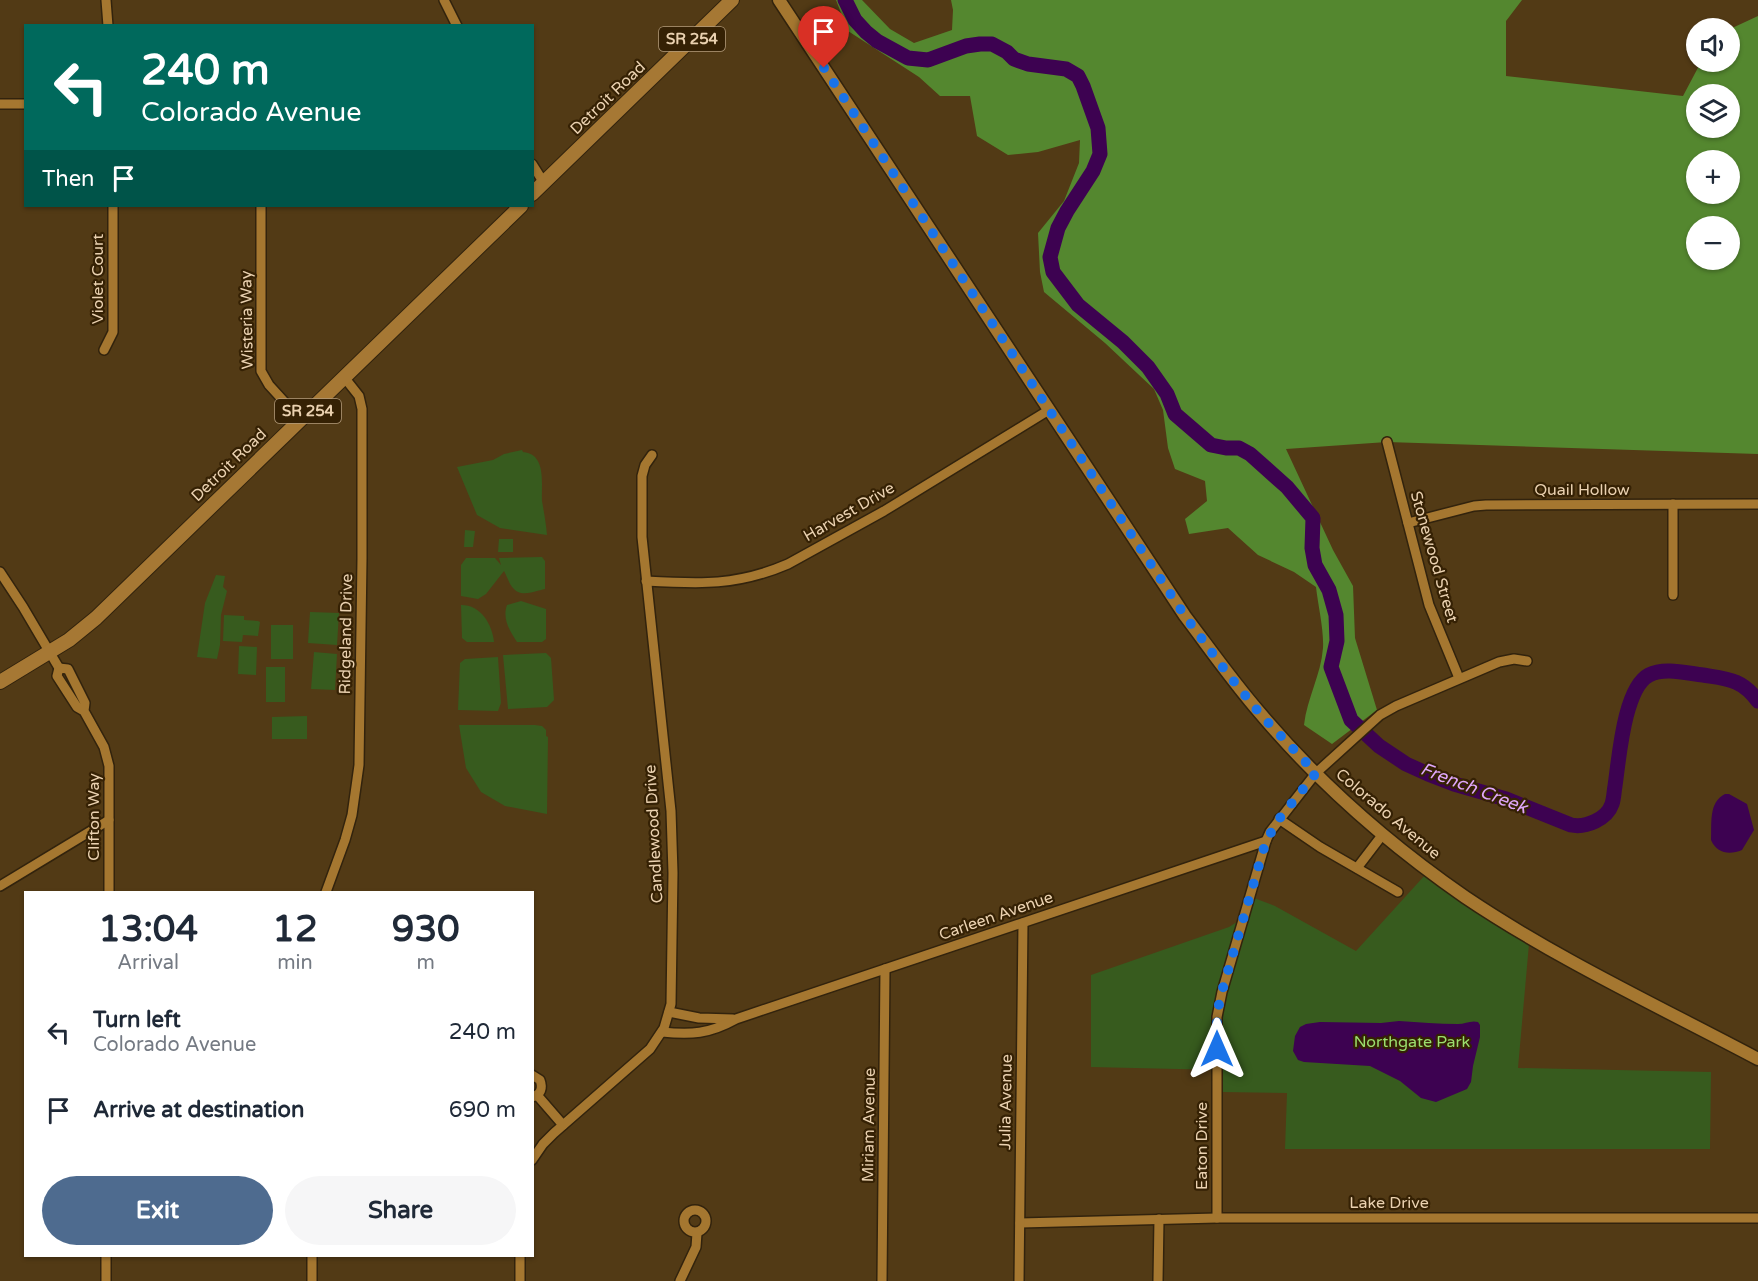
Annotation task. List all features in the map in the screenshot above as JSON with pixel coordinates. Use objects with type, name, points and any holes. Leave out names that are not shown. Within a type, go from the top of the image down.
[{"type":"main road","name":"Detroit Road","points":[[534,192],[732,0]]},
{"type":"main road","name":"Colorado Avenue","points":[[779,0],[1201,638],[1261,715],[1316,773],[1383,834],[1464,896],[1538,942],[1758,1059]]},
{"type":"main road","name":"Detroit Road","points":[[0,682],[69,640],[96,618],[520,207]]},
{"type":"street","points":[[106,0],[108,24]]},
{"type":"street","points":[[444,0],[456,24]]},
{"type":"street","points":[[0,104],[24,104]]},
{"type":"street","points":[[534,167],[544,183]]},
{"type":"street","name":"Violet Court","points":[[104,350],[113,332],[113,207]]},
{"type":"street","name":"Wisteria Way","points":[[261,207],[261,371],[268,386],[300,419]]},
{"type":"street","name":"Ridgeland Drive","points":[[326,891],[352,815],[357,790],[359,753],[362,409],[359,396],[344,377]]},
{"type":"street","name":"Harvest Drive","points":[[646,581],[724,583],[772,571],[884,511],[1049,410]]},
{"type":"street","name":"Stonewood Street","points":[[1388,442],[1430,609],[1459,678]]},
{"type":"street","name":"Candlewood Drive","points":[[534,1157],[543,1144],[563,1125],[645,1056],[662,1032],[669,1012],[673,873],[671,819],[642,537],[641,486],[643,470],[652,454]]},
{"type":"street","points":[[1673,504],[1673,595]]},
{"type":"street","name":"Quail Hollow","points":[[1408,523],[1486,505],[1758,504]]},
{"type":"street","name":"Clifton Way","points":[[0,572],[59,668],[68,669],[85,703],[84,711],[108,756],[110,766],[109,891]]},
{"type":"street","name":"Eaton Drive","points":[[1217,1218],[1217,1017],[1222,992],[1266,841],[1279,819],[1316,773],[1371,722],[1396,706],[1504,660],[1527,661]]},
{"type":"street","points":[[1279,819],[1308,839],[1398,892]]},
{"type":"street","points":[[0,886],[109,820]]},
{"type":"street","points":[[1357,868],[1383,834]]},
{"type":"street","name":"Carleen Avenue","points":[[662,1032],[686,1034],[718,1029],[736,1019],[1266,841]]},
{"type":"street","name":"Julia Avenue","points":[[1019,1281],[1023,923]]},
{"type":"street","name":"Miriam Avenue","points":[[882,1281],[885,969]]},
{"type":"street","name":"Carleen Avenue","points":[[669,1012],[699,1018],[736,1019]]},
{"type":"street","points":[[534,1076],[538,1077],[542,1084],[541,1091],[535,1096],[563,1125]]},
{"type":"street","name":"Lake Drive","points":[[1020,1223],[1217,1218],[1758,1218]]},
{"type":"street","points":[[1158,1281],[1159,1219]]},
{"type":"street","points":[[680,1281],[696,1246],[697,1233]]},
{"type":"street","points":[[106,1257],[106,1281]]},
{"type":"street","points":[[312,1257],[312,1281]]},
{"type":"street","points":[[520,1257],[520,1281]]},
{"type":"green space","points":[[836,0],[862,0],[890,29],[914,43],[952,30],[951,0],[1522,0],[1506,21],[1506,76],[1683,96],[1686,90],[1686,138],[1740,138],[1740,84],[1689,84],[1696,72],[1740,72],[1740,24],[1758,16],[1758,454],[1387,442],[1286,449],[1333,550],[1353,586],[1355,638],[1377,710],[1332,744],[1304,725],[1320,668],[1323,648],[1316,587],[1294,572],[1258,555],[1228,528],[1189,534],[1185,519],[1207,501],[1205,481],[1175,469],[1168,448],[1163,410],[1154,389],[1105,343],[1044,292],[1040,272],[1038,233],[1064,201],[1079,163],[1080,140],[1038,152],[1008,155],[977,136],[970,96],[940,96],[919,77],[848,31]]},
{"type":"green space","points":[[522,450],[536,458],[539,464],[547,535],[500,528],[477,515],[457,467],[493,460],[504,454]]},
{"type":"green space","points":[[465,530],[475,531],[473,547],[464,547]]},
{"type":"green space","points":[[499,539],[513,539],[513,552],[498,552]]},
{"type":"green space","points":[[542,557],[545,561],[545,589],[520,593],[512,586],[504,571],[486,594],[478,599],[461,596],[461,565],[466,558],[495,558],[501,565],[499,558]]},
{"type":"green space","points":[[216,575],[225,576],[223,587],[227,591],[221,615],[217,659],[197,657],[205,603]]},
{"type":"green space","points":[[521,601],[546,609],[546,639],[542,642],[517,642],[509,629],[505,615],[507,605]]},
{"type":"green space","points":[[461,605],[480,612],[488,622],[494,642],[467,642],[462,638]]},
{"type":"green space","points":[[310,612],[339,613],[337,645],[308,643]]},
{"type":"green space","points":[[224,615],[244,616],[244,620],[260,622],[258,636],[243,635],[242,642],[223,641]]},
{"type":"green space","points":[[271,625],[293,625],[293,659],[271,659]]},
{"type":"green space","points":[[239,646],[257,647],[256,675],[238,674]]},
{"type":"green space","points":[[314,652],[337,654],[335,690],[311,689]]},
{"type":"green space","points":[[546,653],[551,658],[554,700],[547,707],[508,709],[503,655]]},
{"type":"green space","points":[[498,657],[501,703],[498,711],[458,710],[460,663],[465,659]]},
{"type":"green space","points":[[266,667],[285,667],[285,702],[266,702]]},
{"type":"green space","points":[[307,716],[307,739],[272,739],[272,717]]},
{"type":"green space","points":[[459,725],[535,725],[542,726],[546,730],[548,737],[547,814],[505,806],[481,792],[466,768]]},
{"type":"green space","name":"Northgate Park","points":[[1426,874],[1529,944],[1518,1068],[1711,1072],[1710,1149],[1285,1149],[1287,1093],[1221,1092],[1221,1070],[1091,1067],[1091,975],[1229,927],[1248,915],[1254,898],[1275,906],[1356,951]]},
{"type":"shaded area","points":[[1725,794],[1747,804],[1754,830],[1742,850],[1733,853],[1720,851],[1711,840],[1713,808]]},
{"type":"shaded area","points":[[1399,1021],[1451,1024],[1478,1022],[1480,1037],[1471,1082],[1467,1089],[1436,1102],[1421,1098],[1400,1081],[1370,1066],[1304,1062],[1298,1060],[1293,1051],[1295,1036],[1300,1027],[1306,1024]]},
{"type":"waterway","name":"French Creek","points":[[845,0],[855,20],[866,32],[877,41],[908,58],[928,60],[966,46],[992,44],[1007,52],[1014,59],[1028,64],[1066,69],[1078,76],[1098,128],[1100,154],[1093,171],[1058,228],[1050,257],[1053,272],[1078,305],[1123,342],[1148,367],[1167,394],[1175,414],[1211,445],[1239,448],[1250,454],[1287,487],[1313,518],[1312,548],[1315,565],[1329,590],[1336,615],[1337,641],[1331,667],[1351,720],[1379,746],[1406,764],[1428,774],[1506,799],[1577,826],[1589,824],[1601,818],[1612,804],[1628,709],[1641,682],[1649,675],[1661,671],[1675,671],[1727,679],[1746,688],[1758,701]]},
{"type":"route","points":[[824,68],[1185,616],[1261,715],[1316,773],[1279,819],[1266,841],[1220,998],[1216,1027],[1217,1049]]}]
